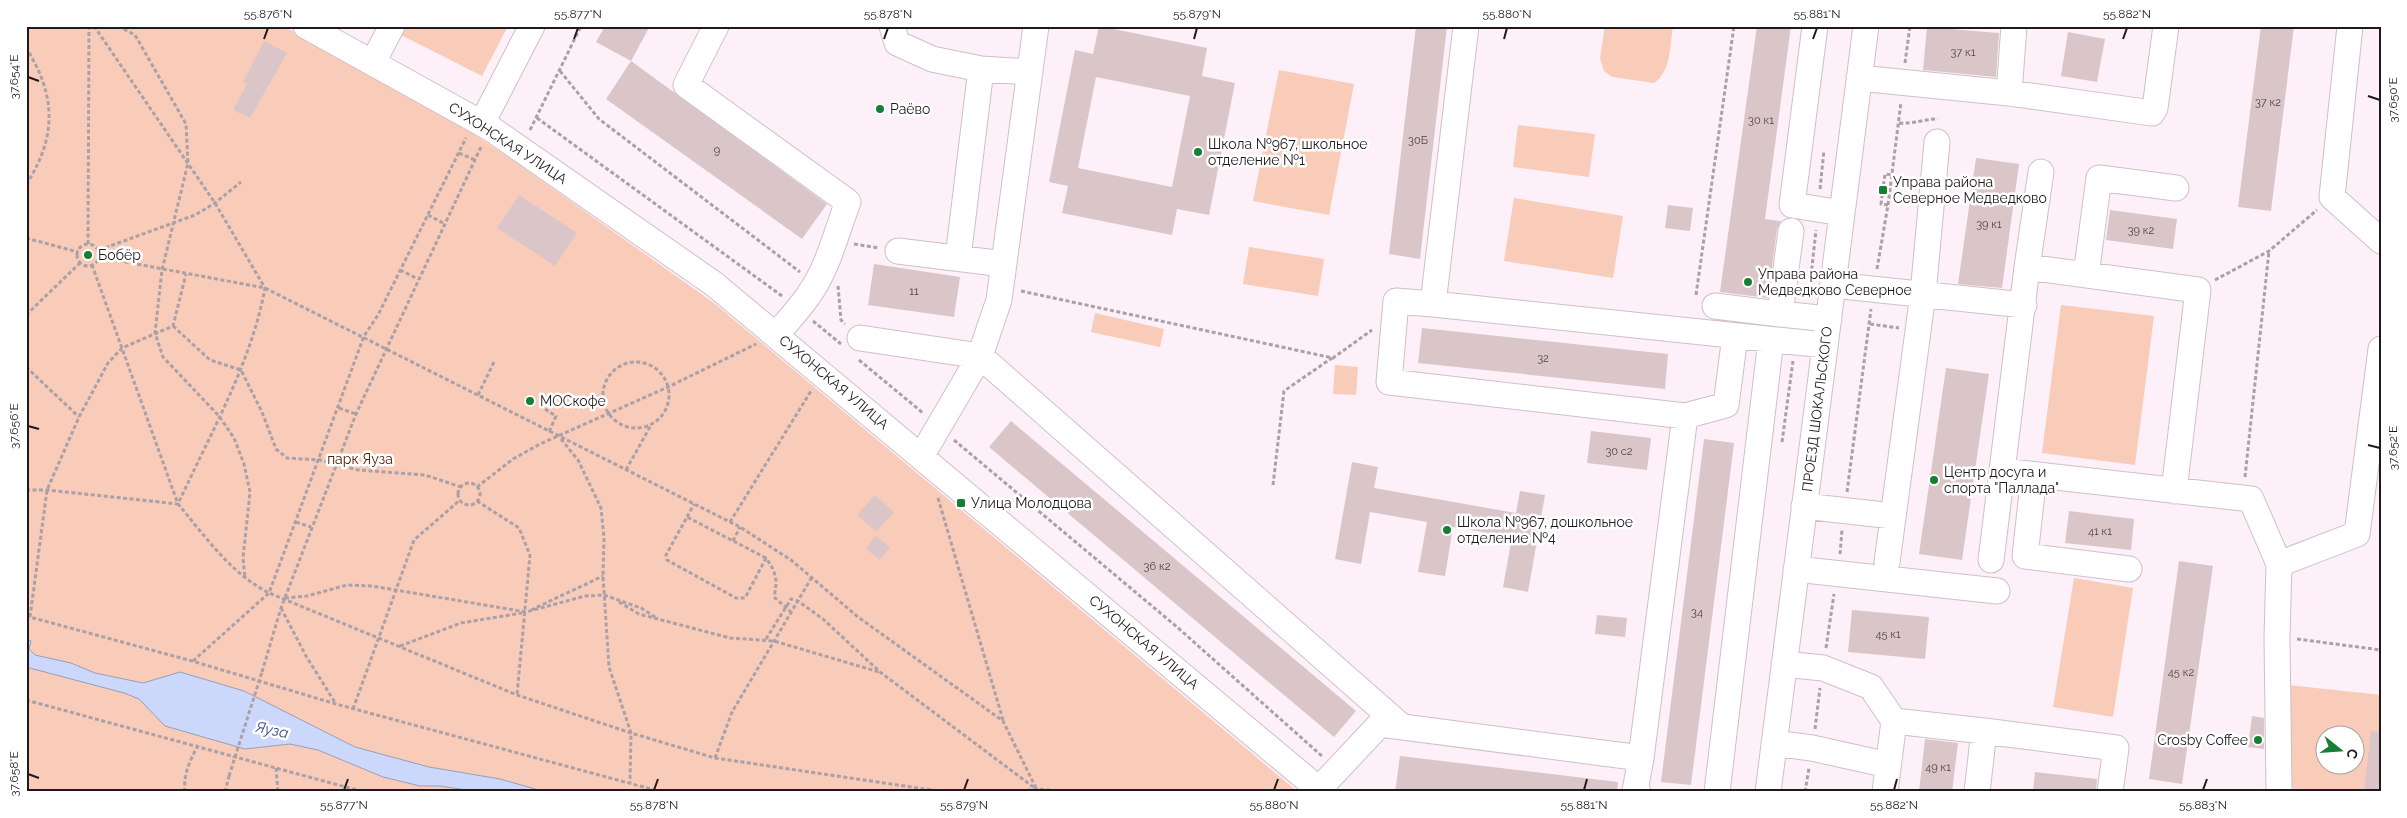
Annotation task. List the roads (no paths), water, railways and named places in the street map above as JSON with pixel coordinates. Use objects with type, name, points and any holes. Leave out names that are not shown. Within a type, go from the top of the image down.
[{"type":"street","name":"СУХОНСКАЯ УЛИЦА","points":[[306,26],[482,124],[714,284],[922,455],[1320,790]]},
{"type":"street","points":[[373,62],[392,26]]},
{"type":"street","points":[[482,124],[532,26]]},
{"type":"street","points":[[716,26],[686,85],[848,202],[834,240],[826,282],[774,333]]},
{"type":"street","points":[[892,26],[897,43],[932,59],[981,69],[1030,72]]},
{"type":"street","points":[[922,455],[980,356],[1000,300],[1036,26]]},
{"type":"street","points":[[1433,304],[1466,26]]},
{"type":"street","points":[[1815,26],[1792,206],[1842,213]]},
{"type":"street","name":"ПРОЕЗД ШОКАЛЬСКОГО","points":[[1768,792],[1866,26]]},
{"type":"street","points":[[2009,93],[2014,26]]},
{"type":"street","points":[[1859,78],[2009,93],[2152,113],[2155,108],[2166,26]]},
{"type":"street","points":[[2350,26],[2332,197],[2381,241]]},
{"type":"street","points":[[958,258],[981,69]]},
{"type":"street","points":[[1887,562],[1922,294],[1938,130]]},
{"type":"street","points":[[1991,560],[2024,305],[2027,268],[2041,172]]},
{"type":"street","points":[[2086,275],[2099,178],[2176,188]]},
{"type":"street","points":[[1780,314],[1791,231]]},
{"type":"street","points":[[898,251],[958,258],[1003,275]]},
{"type":"street","points":[[2027,268],[2198,290],[2174,491]]},
{"type":"street","points":[[1833,284],[2024,305]]},
{"type":"street","points":[[1735,336],[1726,405],[1685,416],[1389,382],[1396,301],[1691,331],[1825,346]]},
{"type":"street","points":[[1715,306],[1829,319]]},
{"type":"street","points":[[1717,792],[1771,340]]},
{"type":"street","points":[[853,347],[980,356],[1401,726]]},
{"type":"street","points":[[2280,564],[2357,534],[2381,349]]},
{"type":"street","points":[[1638,792],[1636,792],[1685,416]]},
{"type":"street","points":[[2002,471],[2251,499],[2280,564],[2277,637],[2280,792]]},
{"type":"street","points":[[2034,475],[2025,556],[2129,569]]},
{"type":"street","points":[[1804,506],[1893,516]]},
{"type":"street","points":[[1796,569],[1997,591]]},
{"type":"street","points":[[1784,664],[1823,668],[1871,687],[1894,721],[1885,792]]},
{"type":"street","points":[[1894,721],[2116,748],[2110,792]]},
{"type":"street","points":[[1320,790],[1337,769],[1380,724],[1641,758]]},
{"type":"street","points":[[1977,792],[1984,732]]},
{"type":"street","points":[[1774,742],[1812,748],[1888,765]]},
{"type":"water","name":"Яуза","points":[[26,639],[31,641],[29,649],[35,655],[71,663],[95,673],[143,683],[180,672],[244,691],[355,747],[429,767],[500,779],[546,792],[479,792],[440,786],[420,786],[383,777],[318,750],[290,744],[245,749],[165,726],[139,699],[124,693],[26,667]]},
{"type":"place","name":"Раёво","points":[[880,109]]},
{"type":"place","name":"Школа №967, школьное отделение №1","points":[[1198,152]]},
{"type":"place","name":"Управа района Северное Медведково","points":[[1883,190]]},
{"type":"place","name":"Бобёр","points":[[88,255]]},
{"type":"place","name":"Управа района Медведково Северное","points":[[1748,282]]},
{"type":"place","name":"МОСкофе","points":[[530,401]]},
{"type":"place","name":"Центр досуга и спорта \"Паллада\"","points":[[1934,480]]},
{"type":"place","name":"Улица Молодцова","points":[[961,503]]},
{"type":"place","name":"Школа №967, дошкольное отделение №4","points":[[1447,530]]},
{"type":"place","name":"Crosby Coffee","points":[[2258,740]]},
{"type":"park label","name":"парк Яуза","points":[[360,459]]}]
